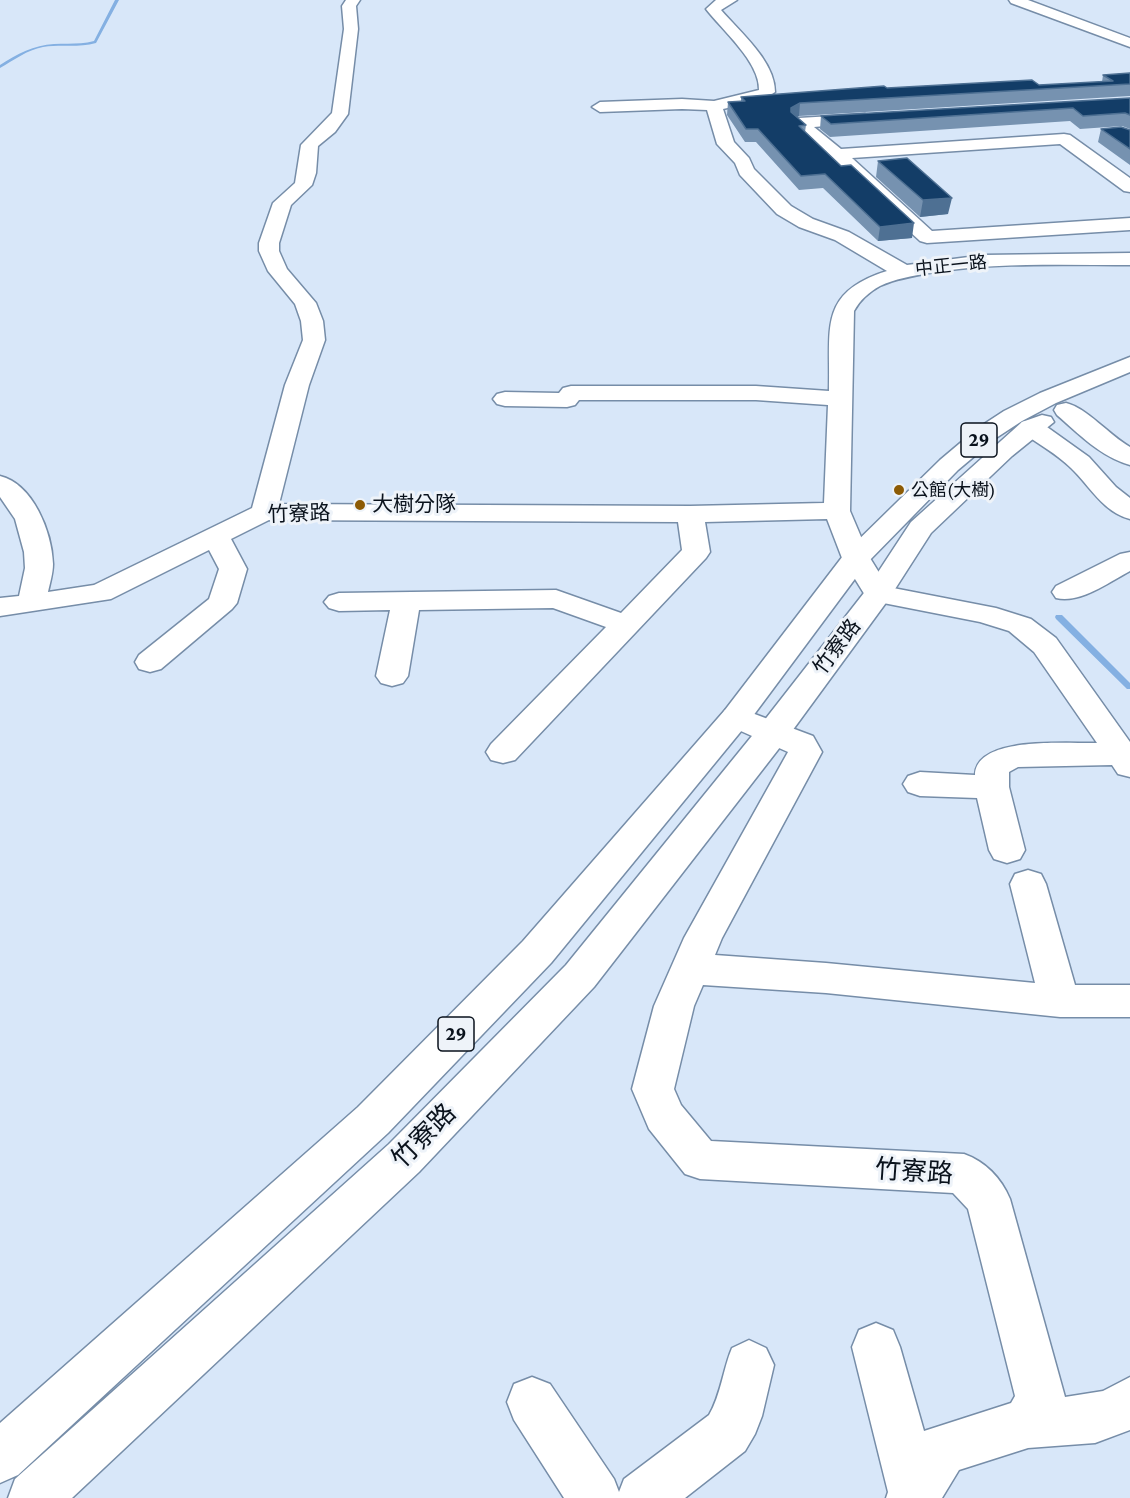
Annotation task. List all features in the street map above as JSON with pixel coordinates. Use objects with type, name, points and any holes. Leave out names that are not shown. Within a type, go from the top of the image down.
[{"type":"street","points":[[264,512],[297,385],[314,340],[312,321],[305,303],[278,271],[268,243],[282,203],[303,185],[307,173],[310,145],[329,128],[340,114],[351,29],[349,6],[353,0]]},
{"type":"street","points":[[600,107],[682,104],[714,106],[757,97],[767,92],[768,82],[738,37],[713,9],[722,2],[730,0]]},
{"type":"street","points":[[1016,0],[1130,43]]},
{"type":"street","points":[[714,106],[726,144],[743,162],[746,171],[784,210],[806,223],[842,236],[904,272]]},
{"type":"street","points":[[882,118],[799,123],[837,154],[927,237],[1130,224]]},
{"type":"street","points":[[837,154],[1086,137]]},
{"type":"street","points":[[1064,139],[1130,187]]},
{"type":"street","points":[[1082,227],[1123,259]]},
{"type":"street","name":"中正一路","points":[[837,511],[843,311],[853,295],[861,289],[904,272],[931,265],[1018,260],[1123,259]]},
{"type":"street","name":"29","points":[[856,558],[949,465],[987,433],[1048,398],[1130,364]]},
{"type":"street","name":"29","points":[[878,594],[921,528],[1031,427],[1130,382]]},
{"type":"street","points":[[505,399],[567,400],[571,393],[756,393],[841,399]]},
{"type":"street","points":[[1066,410],[1105,443],[1130,457]]},
{"type":"street","points":[[1031,427],[1080,462],[1107,493],[1130,511]]},
{"type":"street","points":[[0,484],[8,489],[24,512],[36,541],[39,564],[32,601]]},
{"type":"street","points":[[837,511],[856,558],[878,594],[986,614],[1020,625],[1045,645],[1126,760]]},
{"type":"street","name":"竹寮路","points":[[0,607],[101,593],[264,512],[690,514],[837,511]]},
{"type":"street","points":[[503,752],[696,552],[690,514]]},
{"type":"street","points":[[150,662],[222,603],[233,569],[216,536]]},
{"type":"street","name":"竹寮路","points":[[0,1457],[373,1120],[537,952],[736,717],[856,558]]},
{"type":"street","points":[[1066,592],[1130,560]]},
{"type":"street","name":"竹寮路","points":[[34,1498],[404,1158],[580,976],[772,734],[878,594]]},
{"type":"street","points":[[339,602],[556,599],[627,626]]},
{"type":"street","points":[[392,676],[406,601]]},
{"type":"street","name":"竹寮路","points":[[736,717],[772,734],[801,744],[805,752],[703,938],[675,1006],[653,1089],[664,1116],[700,1160],[964,1174],[988,1199],[1040,1397],[1028,1422]]},
{"type":"street","points":[[1007,850],[992,788],[992,767],[1012,756],[1126,760]]},
{"type":"street","points":[[920,784],[992,788]]},
{"type":"street","points":[[1028,884],[1060,1001]]},
{"type":"street","points":[[690,969],[826,978],[1060,1001],[1130,1001]]},
{"type":"street","points":[[876,1347],[914,1495]]},
{"type":"street","points":[[642,1498],[727,1433],[737,1416],[749,1365]]},
{"type":"street","points":[[532,1402],[595,1498]]},
{"type":"street","points":[[914,1495],[942,1449],[1028,1422],[1073,1422],[1121,1410],[1130,1402]]},
{"type":"building","points":[[1130,73],[1130,84],[800,103],[791,108],[791,112],[806,125],[799,126],[841,166],[851,165],[914,223],[880,227],[825,174],[801,176],[758,129],[746,129],[728,102],[745,101],[741,97],[884,86],[887,88],[1032,80],[1039,85],[1113,81],[1103,75]]},
{"type":"building","points":[[1130,98],[1130,115],[1125,113],[1083,116],[1073,108],[831,124],[821,116]]},
{"type":"building","points":[[1121,127],[1130,130],[1130,149],[1101,129]]},
{"type":"building","points":[[907,158],[952,198],[923,200],[878,161]]},
{"type":"waterway","points":[[0,67],[38,47],[95,42],[117,0]]},
{"type":"waterway","points":[[1059,617],[1130,687]]},
{"type":"place","name":"公館(大樹)","points":[[899,490]]},
{"type":"place","name":"大樹分隊","points":[[360,505]]}]
